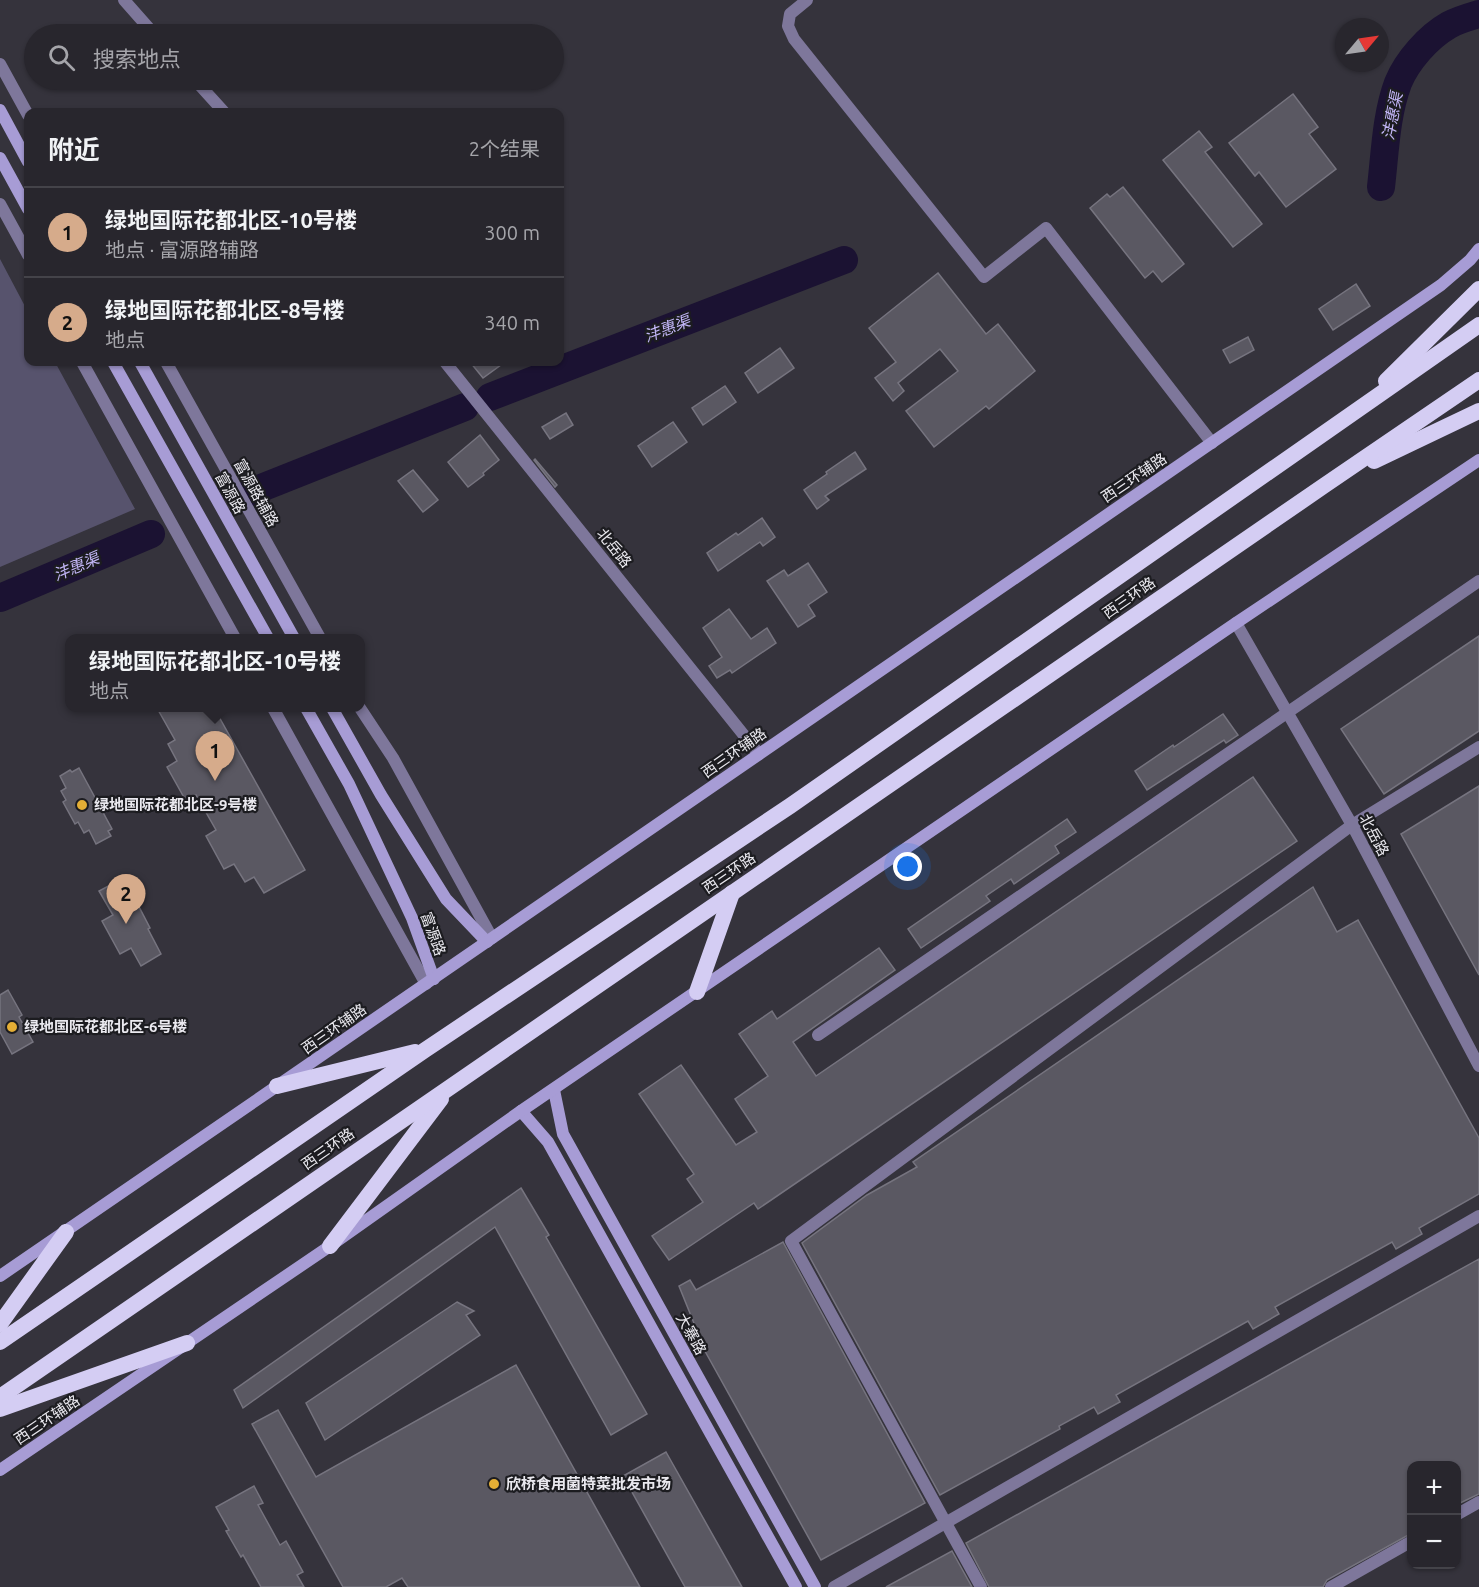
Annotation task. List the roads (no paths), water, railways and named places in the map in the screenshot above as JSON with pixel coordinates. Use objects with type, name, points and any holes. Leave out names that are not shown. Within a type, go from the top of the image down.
[{"type":"highway","points":[[1354,412],[1479,288]]},
{"type":"highway","name":"西三环路","points":[[0,1342],[425,1050],[790,806],[1479,325]]},
{"type":"highway","name":"西三环路","points":[[0,1397],[1479,380]]},
{"type":"highway","points":[[1325,485],[1479,411]]},
{"type":"highway","points":[[697,992],[732,893]]},
{"type":"highway","points":[[277,1086],[425,1050]]},
{"type":"highway","points":[[330,1246],[451,1086]]},
{"type":"highway","points":[[0,1324],[66,1232]]},
{"type":"highway","points":[[0,1409],[187,1343]]},
{"type":"main road","points":[[0,110],[24,155]]},
{"type":"main road","points":[[0,158],[24,202]]},
{"type":"main road","name":"西三环辅路","points":[[0,1275],[430,982],[1441,285],[1479,249]]},
{"type":"main road","points":[[115,366],[264,634]]},
{"type":"main road","name":"富源路","points":[[142,366],[291,634]]},
{"type":"main road","name":"西三环辅路","points":[[0,1470],[1236,623],[1479,460]]},
{"type":"main road","name":"富源路","points":[[308,712],[349,784],[412,918],[430,982]]},
{"type":"main road","name":"富源路","points":[[334,712],[381,795],[446,899],[489,940]]},
{"type":"main road","name":"大寨路","points":[[554,1090],[563,1134],[815,1587]]},
{"type":"main road","name":"大寨路","points":[[521,1112],[548,1142],[796,1587]]},
{"type":"street","points":[[124,0],[145,24]]},
{"type":"street","points":[[807,0],[790,14],[788,26],[794,39],[984,277],[1046,228],[1212,443]]},
{"type":"street","points":[[0,64],[24,108]]},
{"type":"street","points":[[204,90],[220,108]]},
{"type":"street","points":[[0,204],[24,248]]},
{"type":"street","points":[[84,366],[232,634]]},
{"type":"street","name":"富源路辅路","points":[[168,366],[318,634]]},
{"type":"street","name":"北岳路","points":[[448,366],[759,754]]},
{"type":"street","points":[[818,1035],[1479,581]]},
{"type":"street","name":"北岳路","points":[[1236,623],[1352,825],[1479,1066]]},
{"type":"street","points":[[275,712],[430,982]]},
{"type":"street","points":[[363,712],[393,758],[489,940]]},
{"type":"street","points":[[981,1587],[791,1241],[1352,825],[1479,747]]},
{"type":"street","points":[[834,1587],[1479,1215]]},
{"type":"street","points":[[1461,1512],[1479,1502]]},
{"type":"street","points":[[1331,1587],[1407,1544]]},
{"type":"waterway","name":"沣惠渠","points":[[1381,187],[1388,121],[1394,95],[1402,75],[1413,58],[1433,36],[1452,23],[1479,14]]},
{"type":"waterway","name":"沣惠渠","points":[[490,397],[844,260]]},
{"type":"waterway","name":"沣惠渠","points":[[251,492],[465,407]]},
{"type":"waterway","name":"沣惠渠","points":[[0,598],[151,534]]},
{"type":"place","name":"绿地国际花都北区-10号楼","points":[[215,781]]},
{"type":"place","name":"绿地国际花都北区-9号楼","points":[[82,805]]},
{"type":"place","name":"绿地国际花都北区-8号楼","points":[[126,924]]},
{"type":"place","name":"绿地国际花都北区-6号楼","points":[[12,1027]]},
{"type":"place","name":"欣桥食用菌特菜批发市场","points":[[494,1484]]}]
